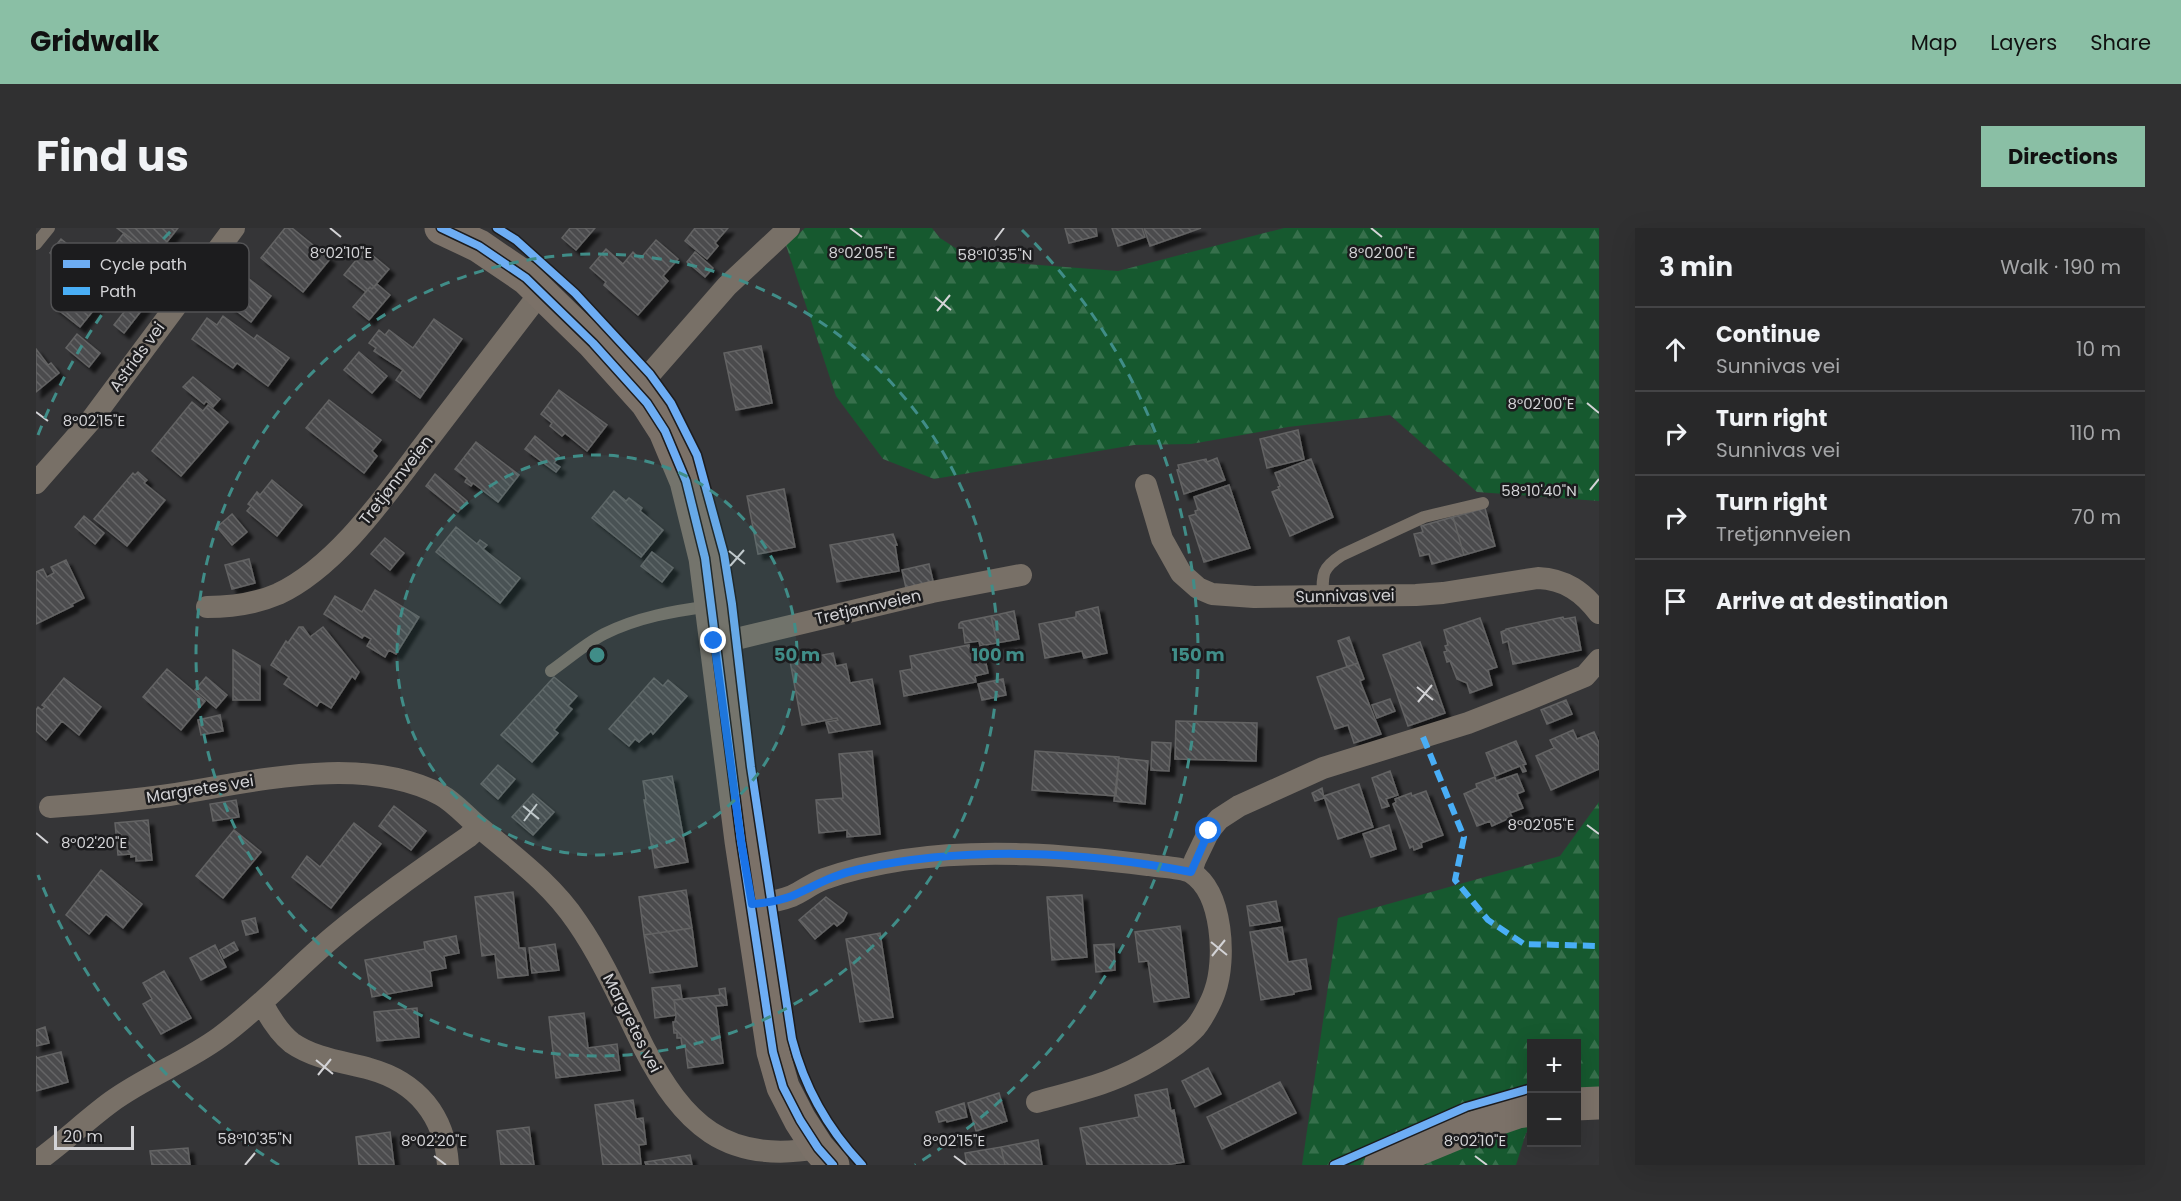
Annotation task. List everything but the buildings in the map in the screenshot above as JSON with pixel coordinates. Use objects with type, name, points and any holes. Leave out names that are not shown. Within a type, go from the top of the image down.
[{"type":"street","name":"Astrids vei","points":[[223,243],[234,228]]},
{"type":"street","points":[[441,228],[478,246],[503,262],[541,292],[593,343],[636,390],[665,431],[686,481],[705,558],[741,841],[773,1052],[783,1087],[800,1120],[826,1156]]},
{"type":"street","points":[[636,390],[727,286],[789,228]]},
{"type":"street","name":"Tretjønnveien","points":[[207,607],[230,607],[255,602],[279,593],[331,555],[376,508],[541,292]]},
{"type":"street","name":"Astrids vei","points":[[36,483],[92,419],[172,312]]},
{"type":"street","name":"Sunnivas vei","points":[[1146,485],[1162,539],[1180,573],[1198,588],[1212,594],[1323,596],[1443,593],[1538,578],[1553,578],[1574,589],[1599,613]]},
{"type":"street","name":"Tretjønnveien","points":[[714,641],[736,639],[979,582],[1022,575]]},
{"type":"street","points":[[1191,872],[1209,831],[1219,819],[1239,806],[1323,768],[1468,723],[1527,700],[1585,676],[1599,660]]},
{"type":"street","name":"Margretes vei","points":[[50,807],[111,803],[269,778],[322,774],[374,774],[406,780],[443,796],[535,874],[577,921],[593,947],[660,1079],[677,1105],[695,1126],[708,1137],[747,1154],[772,1158],[800,1154],[826,1156]]},
{"type":"street","points":[[36,1162],[110,1102],[219,1038],[262,1003],[340,932],[386,895],[468,837],[478,827]]},
{"type":"street","points":[[752,904],[771,902],[790,896],[823,879],[852,871],[903,860],[957,855],[1027,854],[1115,861],[1191,872],[1203,884],[1213,903],[1220,930],[1222,951],[1221,973],[1215,994],[1194,1029],[1158,1056],[1112,1080],[1037,1102]]},
{"type":"street","points":[[262,1003],[280,1031],[293,1043],[313,1053],[387,1075],[412,1089],[430,1108],[436,1120],[443,1139],[448,1165]]},
{"type":"street","points":[[1581,1104],[1599,1103]]},
{"type":"street","points":[[1380,1165],[1460,1132],[1527,1111]]},
{"type":"lane","points":[[36,244],[49,228]]},
{"type":"lane","points":[[1323,596],[1324,570],[1342,555],[1424,517],[1483,503]]},
{"type":"lane","points":[[551,671],[603,635],[632,622],[664,613],[712,606]]},
{"type":"green space","points":[[805,228],[932,228],[940,238],[974,260],[1118,271],[1284,228],[1599,228],[1599,501],[1477,492],[1390,415],[1288,427],[1191,444],[1134,445],[934,479],[883,459],[836,396],[786,245]]},
{"type":"green space","points":[[1599,802],[1599,1095],[1581,1094],[1581,1039],[1527,1039],[1527,1132],[1516,1165],[1302,1165],[1338,918],[1560,856]]},
{"type":"marked path","points":[[1423,737],[1464,837],[1455,880],[1488,920],[1524,944],[1599,946]]},
{"type":"cycle path","points":[[441,228],[479,246],[526,278],[593,343],[647,403],[665,431],[686,481],[705,558],[741,841],[773,1052],[783,1087],[800,1120],[818,1148],[833,1165]]},
{"type":"cycle path","points":[[497,228],[516,240],[575,293],[650,374],[671,403],[697,455],[724,554],[751,767],[792,1039],[810,1090],[838,1137],[862,1165]]},
{"type":"cycle path","points":[[1334,1165],[1466,1107],[1527,1089]]},
{"type":"route","points":[[714,641],[741,841],[752,904],[771,902],[790,896],[823,879],[852,871],[903,860],[957,855],[1027,854],[1115,861],[1191,872],[1209,831]]}]
